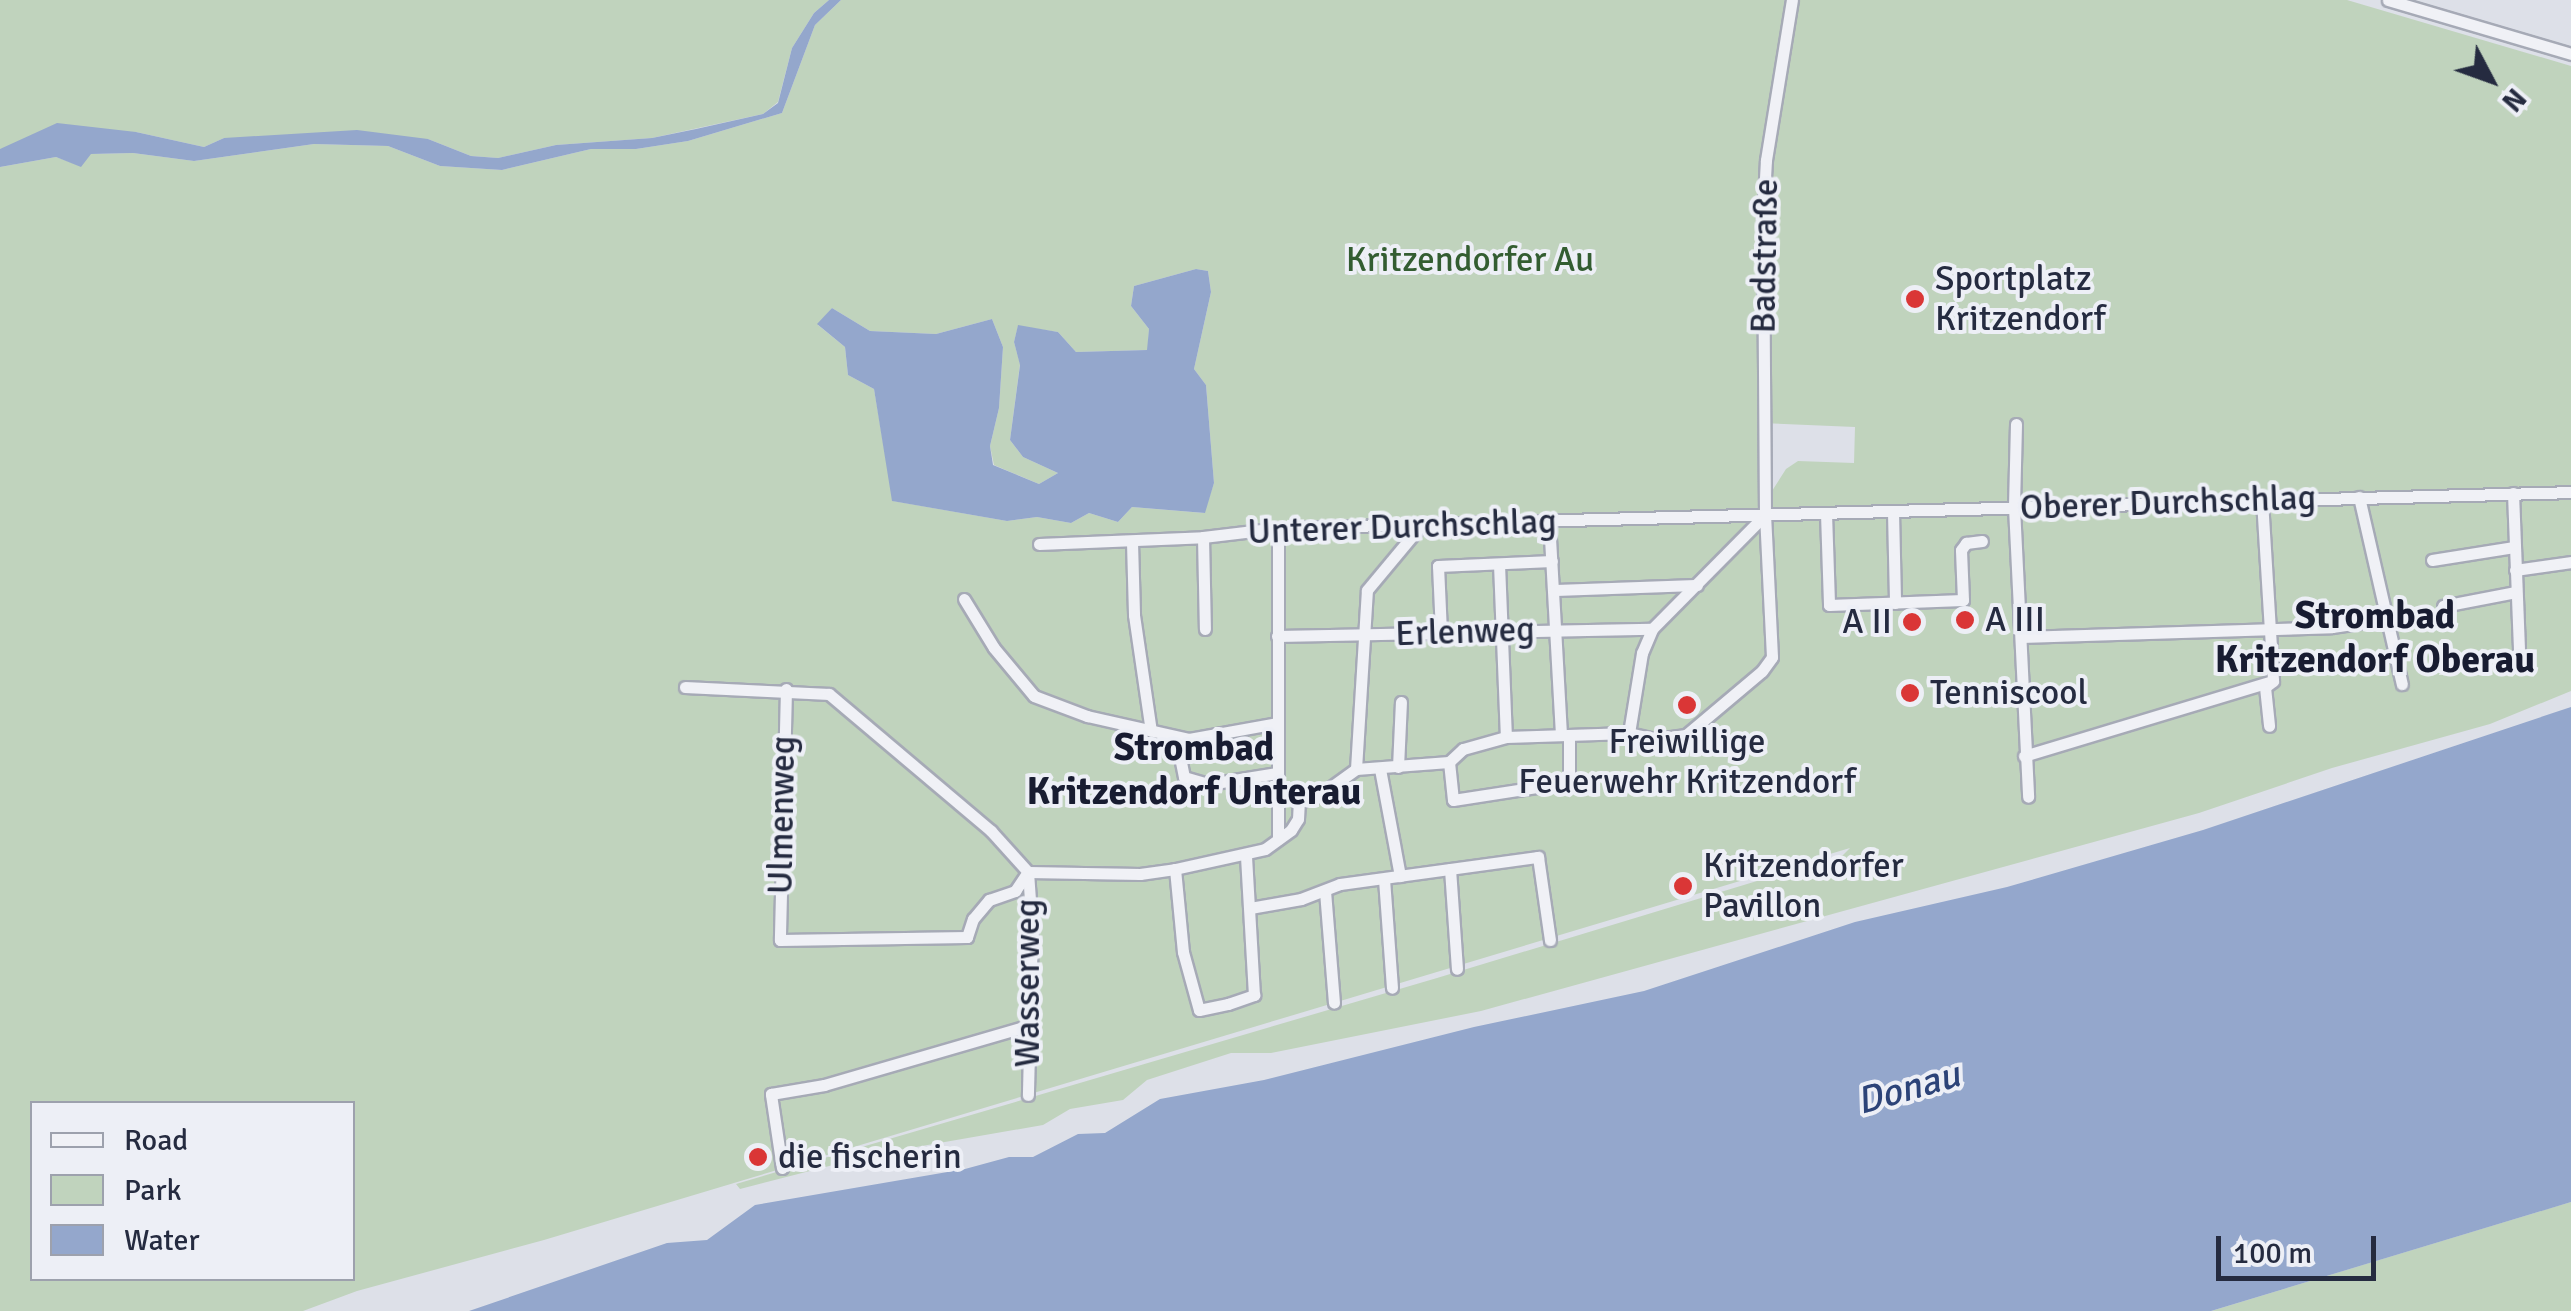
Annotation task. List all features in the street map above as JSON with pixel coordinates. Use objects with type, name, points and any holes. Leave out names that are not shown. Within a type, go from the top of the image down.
[{"type":"street","name":"Badstraße","points":[[1630,732],[1656,739],[1686,736],[1762,671],[1772,657],[1765,515],[1766,160],[1792,0]]},
{"type":"street","points":[[2388,0],[2571,54]]},
{"type":"street","points":[[2016,424],[2014,507],[2028,797]]},
{"type":"street","name":"Oberer Durchschlag","points":[[1765,515],[2571,492]]},
{"type":"street","points":[[2513,493],[2519,650]]},
{"type":"street","points":[[2359,497],[2402,684]]},
{"type":"street","points":[[2262,500],[2273,681]]},
{"type":"street","points":[[1893,512],[1895,602]]},
{"type":"street","points":[[1826,513],[1829,605],[1963,600],[1961,550],[1966,543],[1982,541]]},
{"type":"street","name":"Unterer Durchschlag","points":[[1039,544],[1132,542],[1278,528],[1765,515]]},
{"type":"street","points":[[685,687],[828,694],[990,832],[1028,872],[1140,874],[1175,869],[1246,854],[1278,840],[1298,819],[1299,802],[1320,794],[1356,769],[1449,762],[1463,749],[1506,737],[1630,732],[1642,653],[1652,629],[1765,515]]},
{"type":"street","points":[[1449,762],[1453,800],[1570,782],[1549,520]]},
{"type":"street","points":[[1356,769],[1367,590],[1422,524]]},
{"type":"street","points":[[1278,528],[1278,840]]},
{"type":"street","points":[[1203,537],[1205,629]]},
{"type":"street","points":[[1132,542],[1134,615],[1151,731]]},
{"type":"street","points":[[2432,560],[2514,547]]},
{"type":"street","points":[[1441,632],[1438,566],[1552,561]]},
{"type":"street","points":[[2515,570],[2571,562]]},
{"type":"street","points":[[1499,564],[1506,737]]},
{"type":"street","points":[[1554,590],[1697,584]]},
{"type":"street","points":[[2443,606],[2516,592]]},
{"type":"street","points":[[964,600],[994,648],[1034,696],[1087,716],[1176,737],[1277,724]]},
{"type":"street","points":[[2020,637],[2332,627],[2387,618]]},
{"type":"street","name":"Erlenweg","points":[[1278,636],[1652,629]]},
{"type":"street","points":[[2269,726],[2266,687],[2273,681]]},
{"type":"street","points":[[2024,756],[2273,681]]},
{"type":"street","name":"Ulmenweg","points":[[786,689],[780,940],[967,937],[973,919],[989,900],[1015,891],[1028,872]]},
{"type":"street","points":[[1398,767],[1401,702]]},
{"type":"street","points":[[1176,737],[1184,777],[1208,784],[1277,773]]},
{"type":"street","points":[[1380,769],[1400,876]]},
{"type":"street","points":[[1175,869],[1184,952],[1198,1010],[1254,995],[1246,854]]},
{"type":"street","points":[[1250,908],[1324,892],[1340,884],[1538,857],[1550,940]]},
{"type":"street","points":[[1450,870],[1457,969]]},
{"type":"street","name":"Wasserweg","points":[[1028,872],[1032,928],[1028,1095]]},
{"type":"street","points":[[1384,879],[1392,988]]},
{"type":"street","points":[[1324,892],[1334,1004]]},
{"type":"street","points":[[782,1168],[771,1094],[824,1085],[1030,1025]]},
{"type":"green space","points":[[0,0],[829,0],[814,13],[792,48],[778,102],[763,114],[652,138],[556,145],[498,158],[471,156],[428,139],[224,138],[204,147],[136,132],[0,149]]},
{"type":"green space","name":"Kritzendorfer Au","points":[[841,0],[2347,0],[2571,66],[2571,691],[2490,724],[2332,768],[2199,813],[1481,1011],[1271,1053],[1231,1053],[1147,1080],[1123,1100],[1070,1109],[1043,1125],[876,1154],[740,1189],[736,1184],[1437,978],[1843,855],[1850,848],[544,1240],[357,1291],[303,1311],[0,1311],[0,167],[56,157],[81,166],[90,154],[133,153],[194,161],[314,144],[388,146],[440,166],[502,170],[591,149],[636,149],[688,141],[782,113],[815,25]],"holes":[[[1196,269],[1208,271],[1211,292],[1194,369],[1206,385],[1214,483],[1204,513],[1132,507],[1118,522],[1089,513],[1071,523],[1037,517],[1007,521],[893,501],[874,389],[848,375],[845,347],[818,325],[832,308],[870,331],[936,334],[992,319],[1003,347],[999,408],[990,446],[994,465],[1039,484],[1058,473],[1023,457],[1010,440],[1020,364],[1014,342],[1018,326],[1058,332],[1076,352],[1148,350],[1149,329],[1131,306],[1134,286]],[[1760,423],[1855,427],[1854,463],[1798,461],[1786,469],[1772,491],[1768,518],[1277,531],[1131,544],[1038,547],[1036,542],[1203,535],[1277,525],[1761,511]]]},
{"type":"green space","points":[[2571,1202],[2571,1311],[2211,1311],[2498,1224]]},
{"type":"water","points":[[829,0],[841,0],[815,25],[782,113],[688,141],[636,149],[591,149],[502,170],[440,166],[388,146],[314,144],[194,161],[133,153],[91,154],[81,167],[56,157],[0,167],[0,149],[57,123],[136,132],[204,147],[224,138],[357,130],[428,139],[471,156],[498,158],[556,145],[652,138],[763,114],[778,103],[792,48],[814,13]]},
{"type":"water","points":[[1196,269],[1208,271],[1211,292],[1194,369],[1206,385],[1214,483],[1205,513],[1132,507],[1118,522],[1089,513],[1071,523],[1037,517],[1007,521],[892,501],[874,389],[848,375],[845,347],[817,324],[832,308],[870,331],[936,334],[992,319],[1003,347],[999,408],[990,446],[993,465],[1039,484],[1058,473],[1023,457],[1010,440],[1020,365],[1014,342],[1018,325],[1058,332],[1076,352],[1147,350],[1149,329],[1131,306],[1134,286]]},
{"type":"water","name":"Donau","points":[[2571,707],[2571,1202],[2211,1311],[469,1311],[667,1243],[707,1240],[755,1205],[965,1169],[1009,1157],[1033,1157],[1078,1134],[1105,1133],[1160,1099],[1264,1080],[1474,1027],[1644,991],[1855,922],[2007,887],[2203,830]]},
{"type":"place","name":"Sportplatz Kritzendorf","points":[[1915,299]]},
{"type":"place","name":"A III","points":[[1965,620]]},
{"type":"place","name":"A II","points":[[1912,622]]},
{"type":"place","name":"Tenniscool","points":[[1910,693]]},
{"type":"place","name":"Freiwillige Feuerwehr Kritzendorf","points":[[1687,705]]},
{"type":"place","name":"Kritzendorfer Pavillon","points":[[1683,886]]},
{"type":"place","name":"die fischerin","points":[[758,1157]]},
{"type":"district","name":"Strombad Kritzendorf Oberau","points":[[2375,638]]},
{"type":"district","name":"Strombad Kritzendorf Unterau","points":[[1194,770]]}]
